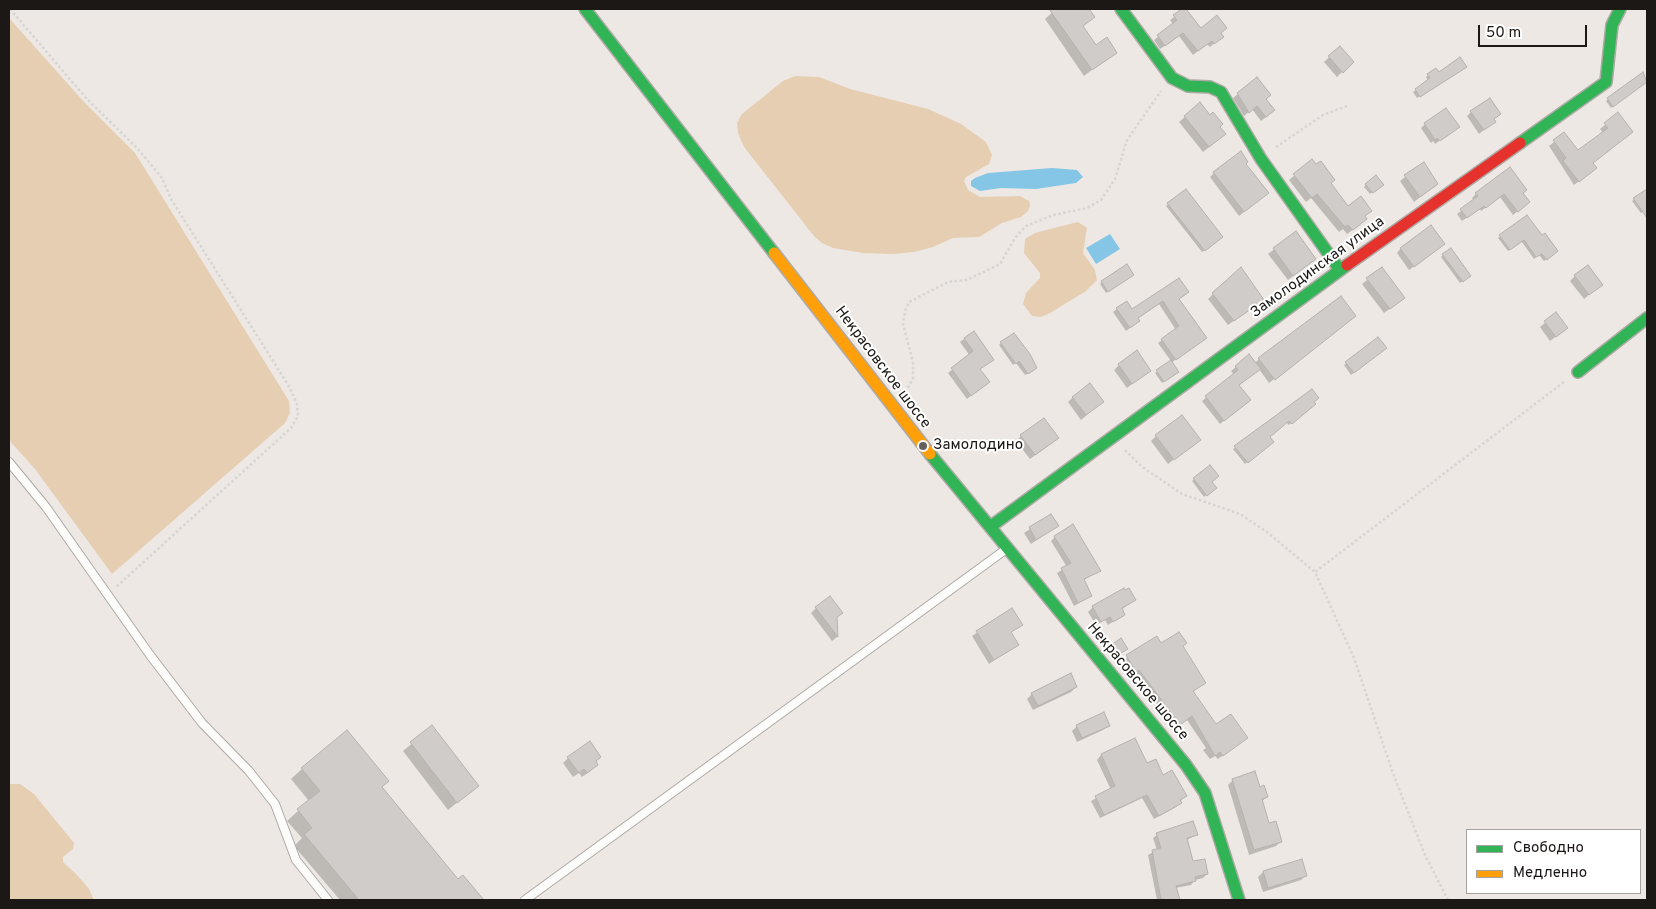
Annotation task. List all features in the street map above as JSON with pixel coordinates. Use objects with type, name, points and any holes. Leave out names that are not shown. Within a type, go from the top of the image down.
[{"type":"street","name":"Некрасовское шоссе","points":[[585,9],[942,470],[1186,766],[1205,794],[1215,818],[1239,900]]},
{"type":"street","points":[[1121,9],[1172,78],[1188,86],[1210,87],[1220,92],[1261,159],[1340,270]]},
{"type":"street","name":"Замолодинская улица","points":[[990,527],[1340,270],[1606,82],[1612,25],[1620,9]]},
{"type":"street","points":[[1578,372],[1647,318]]},
{"type":"lane","points":[[9,462],[46,507],[109,594],[150,655],[202,723],[249,771],[276,804],[296,860],[328,900]]},
{"type":"lane","points":[[525,900],[1007,549]]},
{"type":"path","points":[[10,9],[86,98],[138,149],[162,178],[171,199],[290,388],[297,404],[298,416],[291,428],[109,594]]},
{"type":"path","points":[[891,403],[907,390],[913,379],[913,362],[903,324],[905,312],[910,302],[948,282],[967,280],[1000,264],[1015,238],[1026,226],[1053,215],[1087,208],[1101,200],[1110,191],[1127,140],[1146,109],[1172,78]]},
{"type":"path","points":[[1261,159],[1303,126],[1323,115],[1347,106]]},
{"type":"path","points":[[1315,572],[1578,372]]},
{"type":"path","points":[[1111,437],[1162,482],[1182,494],[1240,514],[1267,532],[1315,572],[1354,658],[1394,776],[1425,855],[1448,900]]},
{"type":"shaded area","points":[[9,18],[85,103],[135,153],[289,401],[290,413],[285,423],[112,574],[35,469],[9,440]]},
{"type":"shaded area","points":[[795,76],[819,77],[850,89],[928,109],[961,124],[986,142],[992,155],[989,164],[966,177],[964,181],[968,190],[980,197],[1020,196],[1029,201],[1028,211],[1021,217],[1002,223],[979,237],[953,238],[933,247],[914,252],[893,254],[863,253],[833,248],[822,243],[814,236],[744,147],[738,133],[737,123],[742,114],[783,81]]},
{"type":"shaded area","points":[[1078,222],[1087,228],[1083,253],[1095,270],[1097,280],[1086,291],[1050,313],[1041,317],[1032,316],[1023,304],[1026,293],[1040,278],[1040,273],[1024,253],[1025,239],[1035,233]]},
{"type":"shaded area","points":[[9,784],[20,784],[34,794],[74,843],[73,849],[63,857],[63,862],[89,889],[94,900],[9,900]]},
{"type":"water","points":[[1052,168],[1077,170],[1083,177],[1076,183],[1036,189],[1001,188],[980,191],[971,186],[971,181],[988,173]]},
{"type":"water","points":[[1110,234],[1120,249],[1096,264],[1086,248]]},
{"type":"building","points":[[1049,9],[1089,9],[1095,17],[1083,26],[1096,45],[1107,37],[1117,53],[1092,70]]},
{"type":"building","points":[[1182,9],[1186,9],[1201,28],[1217,15],[1227,28],[1221,33],[1224,37],[1214,44],[1212,41],[1198,51],[1183,33],[1165,46],[1157,35],[1177,20],[1173,15]]},
{"type":"building","points":[[1340,46],[1354,62],[1343,73],[1328,56]]},
{"type":"building","points":[[1460,57],[1467,67],[1420,97],[1415,89],[1430,78],[1427,74],[1436,68],[1439,72]]},
{"type":"building","points":[[1643,72],[1647,82],[1613,107],[1607,98]]},
{"type":"building","points":[[1257,77],[1271,95],[1266,99],[1275,110],[1266,117],[1257,106],[1249,113],[1237,93]]},
{"type":"building","points":[[1490,98],[1501,114],[1494,119],[1496,122],[1484,130],[1470,111]]},
{"type":"building","points":[[1200,102],[1210,115],[1213,112],[1223,124],[1220,127],[1226,134],[1209,147],[1184,116]]},
{"type":"building","points":[[1446,108],[1460,127],[1440,141],[1437,138],[1435,140],[1424,123]]},
{"type":"building","points":[[1618,112],[1633,132],[1593,163],[1597,168],[1579,182],[1563,161],[1566,158],[1553,140],[1564,132],[1578,150],[1608,128],[1604,123]]},
{"type":"building","points":[[1241,151],[1248,162],[1246,164],[1269,193],[1244,212],[1213,172]]},
{"type":"building","points":[[1312,159],[1316,164],[1321,161],[1335,180],[1331,183],[1348,206],[1361,196],[1372,211],[1365,216],[1367,219],[1353,230],[1348,225],[1345,227],[1317,194],[1312,198],[1293,174]]},
{"type":"building","points":[[1424,162],[1438,184],[1420,197],[1404,175]]},
{"type":"building","points":[[1510,167],[1527,190],[1523,193],[1530,202],[1518,212],[1504,194],[1486,208],[1484,206],[1467,218],[1460,209],[1478,196],[1475,193]]},
{"type":"building","points":[[1376,175],[1384,185],[1373,193],[1365,184]]},
{"type":"building","points":[[1186,189],[1223,237],[1205,251],[1167,203]]},
{"type":"building","points":[[1647,189],[1647,218],[1633,198]]},
{"type":"building","points":[[1527,215],[1542,235],[1545,233],[1558,251],[1547,260],[1542,254],[1536,257],[1524,240],[1510,250],[1499,235]]},
{"type":"building","points":[[1431,225],[1445,244],[1414,267],[1400,248]]},
{"type":"building","points":[[1296,231],[1316,259],[1293,276],[1273,248]]},
{"type":"building","points":[[1451,248],[1471,276],[1463,282],[1442,254]]},
{"type":"building","points":[[1127,264],[1134,275],[1108,292],[1101,281]]},
{"type":"building","points":[[1588,265],[1603,285],[1589,295],[1574,275]]},
{"type":"building","points":[[1241,267],[1264,300],[1234,321],[1212,293]]},
{"type":"building","points":[[1382,267],[1405,298],[1390,309],[1366,278]]},
{"type":"building","points":[[1179,278],[1189,292],[1179,299],[1207,338],[1176,360],[1161,339],[1179,326],[1163,301],[1138,318],[1140,321],[1130,328],[1116,308],[1127,301],[1132,309]]},
{"type":"building","points":[[1341,296],[1356,316],[1275,380],[1258,358]]},
{"type":"building","points":[[1556,312],[1568,328],[1556,337],[1544,321]]},
{"type":"building","points":[[974,331],[994,360],[980,369],[990,382],[971,396],[951,368],[973,351],[964,338]]},
{"type":"building","points":[[1014,333],[1030,354],[1037,368],[1028,374],[1019,361],[1016,364],[1000,342]]},
{"type":"building","points":[[1378,337],[1387,348],[1354,373],[1345,362]]},
{"type":"building","points":[[1137,350],[1151,371],[1132,384],[1118,364]]},
{"type":"building","points":[[1249,354],[1261,369],[1239,385],[1251,400],[1224,421],[1205,396],[1238,370],[1235,366]]},
{"type":"building","points":[[1171,360],[1179,372],[1164,382],[1156,370]]},
{"type":"building","points":[[1090,383],[1104,402],[1086,415],[1072,397]]},
{"type":"building","points":[[1312,389],[1319,398],[1314,402],[1316,404],[1292,424],[1289,421],[1270,437],[1274,442],[1248,463],[1234,446]]},
{"type":"building","points":[[1182,415],[1201,440],[1174,460],[1155,435]]},
{"type":"building","points":[[1044,418],[1059,438],[1035,455],[1020,435]]},
{"type":"building","points":[[1210,465],[1219,476],[1212,482],[1217,488],[1207,496],[1193,478]]},
{"type":"building","points":[[1051,514],[1059,526],[1036,540],[1029,527]]},
{"type":"building","points":[[1073,524],[1101,571],[1084,579],[1092,596],[1078,603],[1061,568],[1071,563],[1054,536]]},
{"type":"building","points":[[1124,588],[1125,590],[1129,588],[1136,600],[1122,608],[1125,615],[1113,622],[1110,617],[1101,622],[1092,606]]},
{"type":"building","points":[[830,596],[843,613],[837,617],[838,637],[815,607]]},
{"type":"building","points":[[1012,608],[1023,625],[1011,632],[1019,645],[994,660],[976,631]]},
{"type":"building","points":[[1179,632],[1187,643],[1183,646],[1206,683],[1193,691],[1216,724],[1231,714],[1248,738],[1223,756],[1220,752],[1215,756],[1192,716],[1180,725],[1139,670],[1136,672],[1126,655],[1157,636],[1161,643]]},
{"type":"building","points":[[1121,638],[1128,649],[1116,656],[1110,646]]},
{"type":"building","points":[[1071,673],[1077,687],[1038,706],[1031,693]]},
{"type":"building","points":[[1104,712],[1110,726],[1082,738],[1076,725]]},
{"type":"building","points":[[432,725],[479,786],[457,803],[410,742]]},
{"type":"building","points":[[347,730],[389,781],[382,787],[458,879],[463,875],[484,900],[359,900],[304,834],[312,828],[297,809],[320,791],[301,768]]},
{"type":"building","points":[[1135,738],[1147,763],[1156,759],[1163,775],[1172,770],[1187,796],[1180,800],[1182,803],[1159,816],[1147,795],[1104,815],[1095,796],[1115,786],[1101,754]]},
{"type":"building","points":[[590,741],[601,757],[596,761],[598,765],[587,773],[584,769],[579,773],[567,757]]},
{"type":"building","points":[[1255,771],[1260,787],[1264,785],[1268,797],[1262,799],[1269,823],[1276,821],[1282,842],[1254,850],[1232,779]]},
{"type":"building","points":[[1193,821],[1198,835],[1187,838],[1193,861],[1205,859],[1208,874],[1195,877],[1196,881],[1176,886],[1180,900],[1161,900],[1152,850],[1161,848],[1156,833]]},
{"type":"building","points":[[1302,859],[1307,876],[1268,888],[1263,871]]},
{"type":"traffic: fast","points":[[585,9],[774,253]]},
{"type":"traffic: fast","points":[[1121,9],[1172,78],[1188,86],[1210,87],[1221,92],[1261,159],[1340,270]]},
{"type":"traffic: fast","points":[[1520,143],[1606,82],[1612,25],[1620,9]]},
{"type":"traffic: fast","points":[[990,527],[1347,265]]},
{"type":"traffic: fast","points":[[1578,372],[1647,318]]},
{"type":"traffic: fast","points":[[930,454],[1186,765],[1205,793],[1239,900]]},
{"type":"traffic: slow","points":[[774,253],[930,454]]},
{"type":"traffic: jam","points":[[1347,265],[1520,143]]},
{"type":"place","name":"Замолодино","points":[[923,446]]}]
